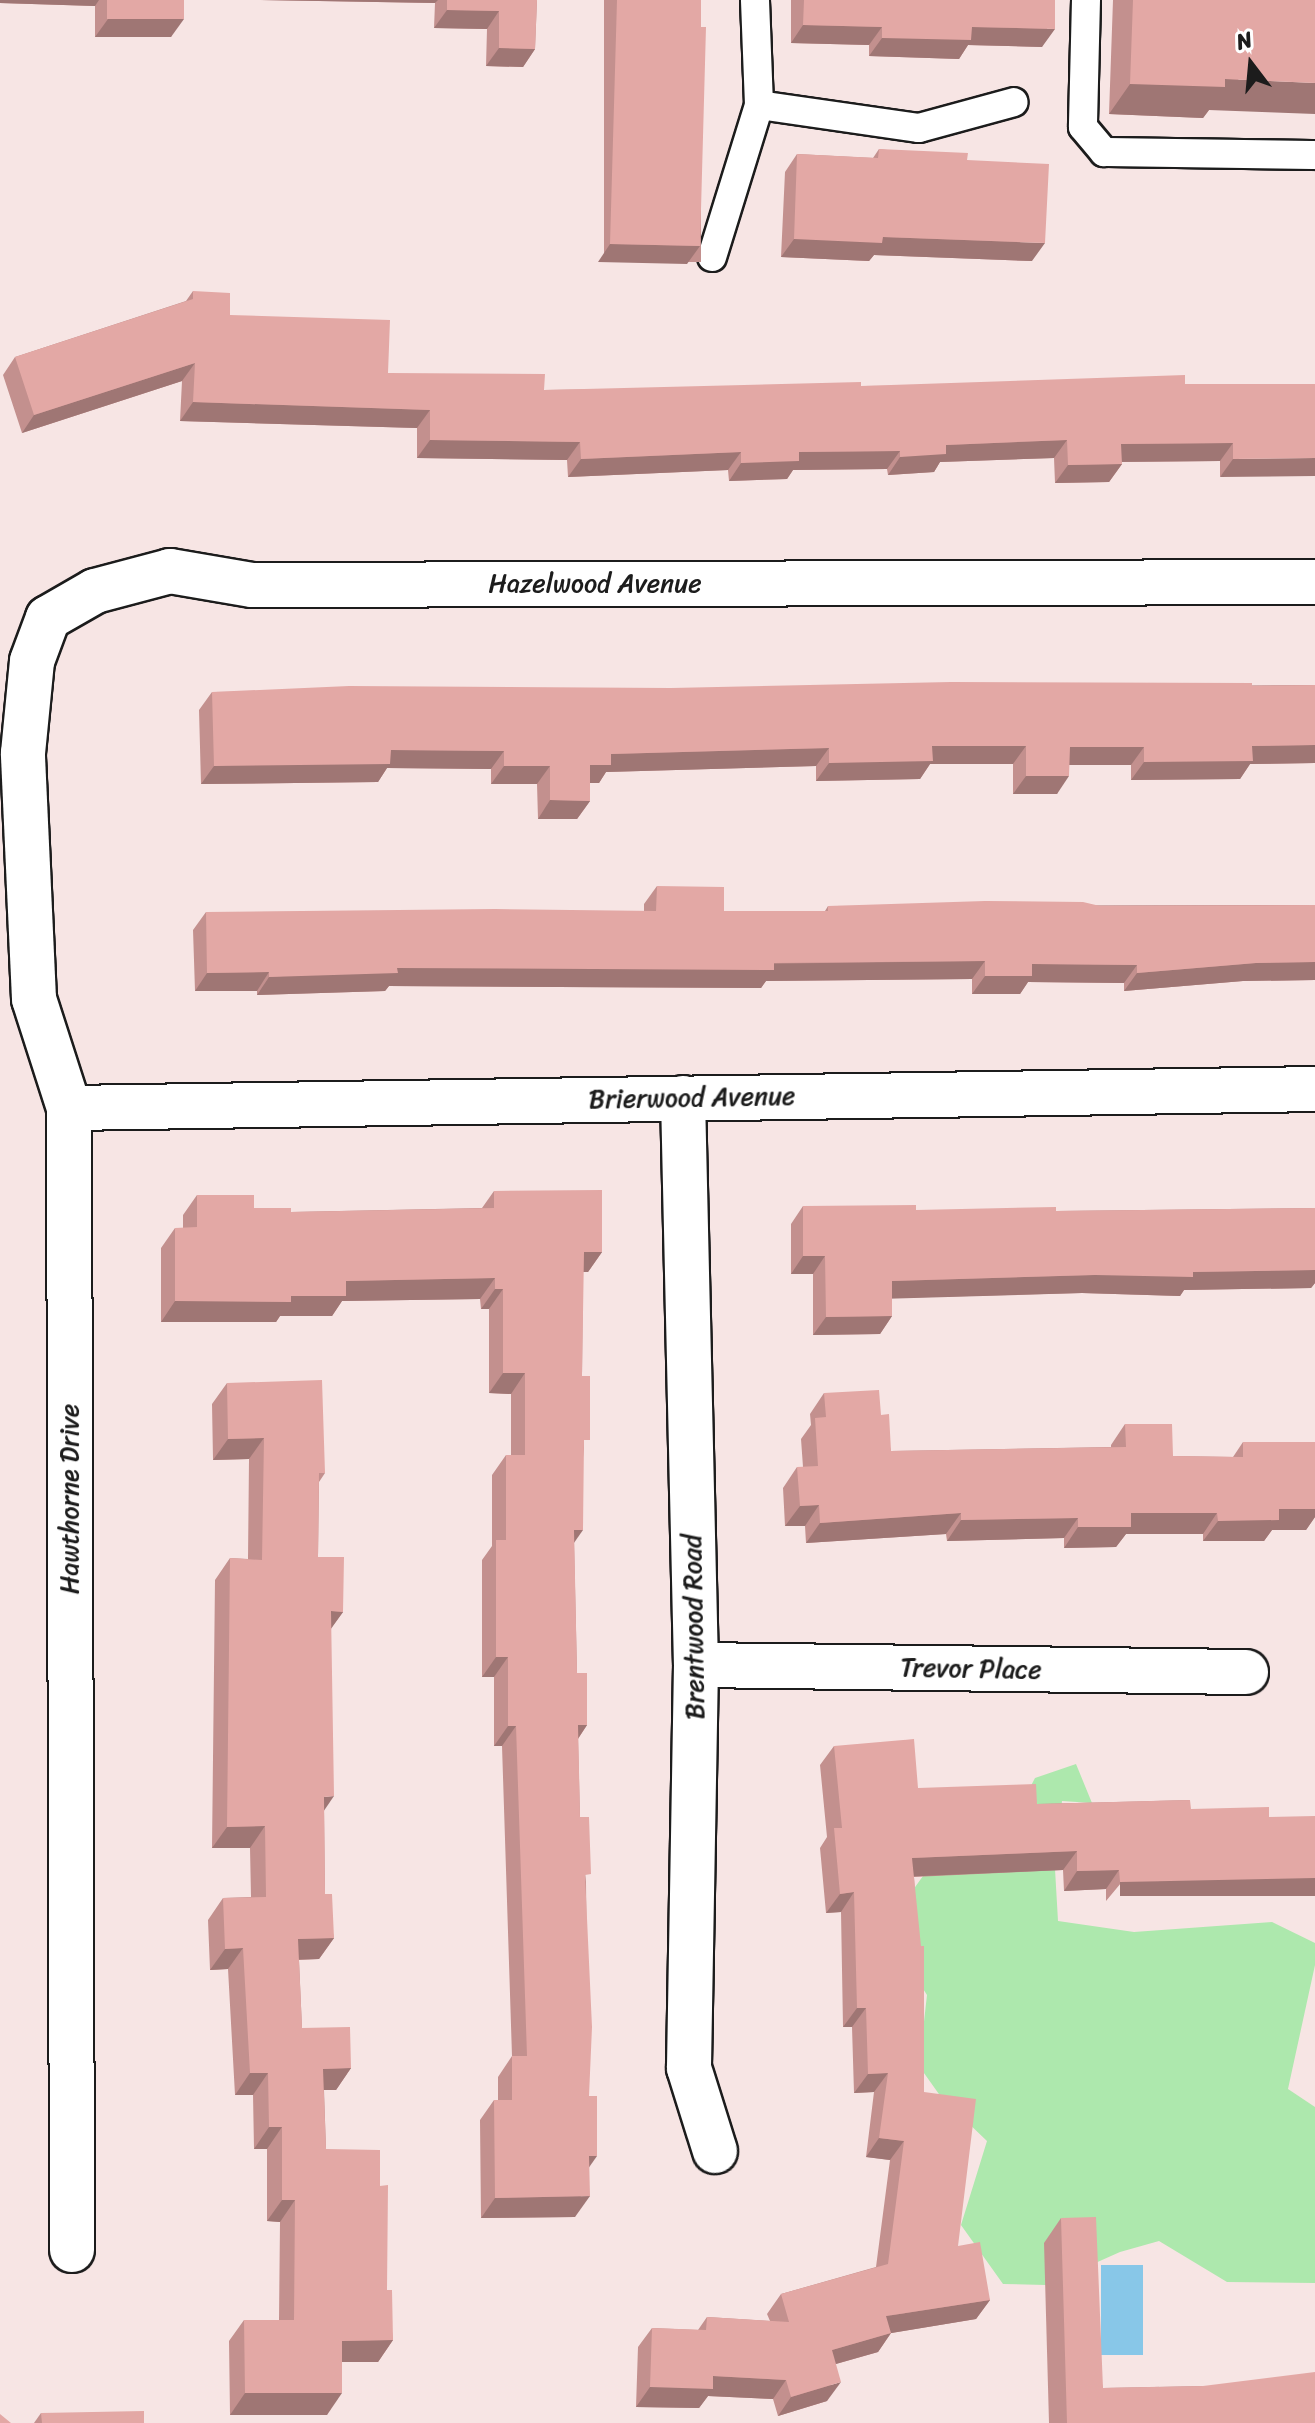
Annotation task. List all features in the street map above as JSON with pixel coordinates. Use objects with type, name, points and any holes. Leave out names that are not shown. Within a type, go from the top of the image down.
[{"type":"street","name":"Hazelwood Avenue","points":[[12,753],[32,661],[48,618],[95,591],[170,571],[252,585],[1315,582]]},
{"type":"street","name":"Hawthorne Drive","points":[[12,753],[34,999],[69,1108],[72,2250]]},
{"type":"street","name":"Brierwood Avenue","points":[[69,1108],[1315,1089]]},
{"type":"street","name":"Brentwood Road","points":[[683,1098],[696,1665],[689,2068],[715,2151]]},
{"type":"street","name":"Trevor Place","points":[[696,1665],[1246,1672]]},
{"type":"lane","points":[[712,257],[759,105],[755,0]]},
{"type":"lane","points":[[1086,0],[1083,127],[1104,152],[1315,155]]},
{"type":"lane","points":[[759,105],[919,128],[1014,102]]},
{"type":"green space","points":[[1076,1764],[1092,1803],[1062,1801],[1055,1869],[1058,1921],[1134,1932],[1272,1922],[1315,1943],[1315,1965],[1288,2089],[1315,2107],[1315,2283],[1227,2282],[1159,2241],[1120,2252],[1046,2285],[1003,2284],[961,2225],[987,2141],[941,2097],[919,2066],[927,1995],[885,1929],[923,1876],[1022,1803],[1035,1778]]},
{"type":"water","points":[[1101,2265],[1143,2265],[1143,2355],[1101,2355]]},
{"type":"building","points":[[107,0],[184,0],[184,19],[107,19]]},
{"type":"building","points":[[447,0],[537,0],[535,49],[499,48],[499,11],[447,10]]},
{"type":"building","points":[[617,0],[701,0],[701,27],[706,27],[700,246],[610,244]]},
{"type":"building","points":[[804,0],[1055,0],[1055,29],[972,27],[971,40],[882,38],[882,27],[803,25]]},
{"type":"building","points":[[1133,0],[1315,0],[1315,83],[1225,79],[1225,87],[1130,84]]},
{"type":"building","points":[[879,149],[968,153],[967,160],[1049,164],[1045,243],[883,237],[882,243],[794,239],[797,154],[878,158]]},
{"type":"building","points":[[193,291],[230,293],[230,315],[390,320],[388,373],[545,374],[544,390],[861,382],[861,386],[1185,375],[1185,384],[1315,384],[1315,458],[1233,459],[1233,443],[1121,444],[1122,464],[1068,465],[1067,440],[946,445],[946,454],[900,457],[900,451],[799,452],[799,461],[741,463],[741,452],[581,459],[580,442],[430,440],[430,410],[193,402],[195,363],[34,415],[15,357],[193,299]]},
{"type":"building","points":[[951,682],[1315,685],[1315,745],[1252,746],[1253,761],[1144,762],[1144,747],[1070,747],[1069,776],[1026,776],[1026,746],[932,746],[933,761],[829,763],[829,748],[611,754],[611,765],[590,765],[590,801],[550,800],[550,766],[504,766],[504,751],[391,750],[390,764],[214,766],[212,692],[349,686],[671,688]]},
{"type":"building","points":[[657,886],[724,887],[724,911],[828,911],[828,906],[985,901],[1083,902],[1100,906],[1315,905],[1315,962],[1256,963],[1137,973],[1137,965],[1032,964],[1032,976],[985,976],[985,961],[774,963],[774,970],[397,968],[398,973],[269,977],[269,972],[207,973],[206,912],[656,911]]},
{"type":"building","points":[[602,1190],[602,1252],[584,1252],[582,1376],[590,1376],[590,1440],[584,1440],[583,1530],[574,1530],[577,1673],[587,1673],[587,1725],[578,1725],[580,1817],[589,1817],[591,1874],[585,1875],[592,2027],[589,2096],[597,2096],[597,2156],[589,2156],[590,2196],[495,2198],[494,2100],[512,2100],[512,2056],[527,2056],[516,1726],[508,1726],[508,1657],[496,1657],[496,1540],[506,1540],[506,1455],[525,1455],[525,1373],[503,1373],[503,1289],[495,1289],[495,1278],[346,1281],[346,1296],[291,1296],[291,1302],[175,1301],[175,1228],[197,1227],[197,1195],[254,1195],[254,1208],[291,1208],[291,1212],[494,1208],[494,1191]]},
{"type":"building","points":[[916,1205],[916,1210],[1315,1208],[1315,1270],[1193,1272],[1193,1277],[1095,1275],[892,1281],[892,1316],[826,1317],[825,1256],[803,1256],[803,1206]]},
{"type":"building","points":[[322,1380],[325,1473],[319,1473],[318,1557],[344,1557],[343,1612],[331,1611],[334,1796],[324,1797],[325,1894],[332,1894],[334,1938],[298,1939],[302,2028],[350,2027],[351,2068],[323,2069],[326,2149],[380,2150],[380,2186],[388,2185],[387,2290],[392,2290],[393,2340],[342,2341],[342,2393],[245,2393],[244,2320],[294,2320],[295,2200],[282,2200],[282,2127],[269,2127],[268,2073],[250,2073],[243,1948],[225,1949],[223,1898],[266,1897],[265,1826],[227,1827],[230,1558],[262,1560],[264,1438],[228,1439],[227,1383]]},
{"type":"building","points":[[879,1390],[881,1415],[889,1414],[891,1451],[1126,1447],[1125,1424],[1172,1424],[1173,1456],[1243,1457],[1243,1442],[1315,1442],[1315,1509],[1279,1509],[1279,1520],[1218,1521],[1217,1513],[1131,1513],[1131,1527],[1078,1527],[1078,1518],[961,1520],[961,1513],[820,1523],[819,1505],[800,1506],[797,1467],[818,1466],[815,1418],[826,1417],[824,1393]]},
{"type":"building","points":[[914,1739],[918,1788],[1036,1784],[1037,1804],[1190,1800],[1191,1809],[1269,1807],[1269,1817],[1315,1816],[1315,1878],[1120,1882],[1119,1870],[1077,1871],[1077,1851],[912,1858],[921,1946],[924,1946],[924,2092],[976,2099],[958,2246],[980,2242],[990,2300],[886,2316],[891,2333],[832,2350],[841,2382],[791,2397],[786,2380],[713,2376],[713,2389],[650,2387],[652,2328],[706,2330],[707,2317],[789,2322],[781,2294],[888,2264],[904,2141],[879,2138],[888,2073],[868,2074],[866,2008],[857,2008],[854,1892],[840,1894],[834,1828],[842,1828],[834,1746]]},
{"type":"building","points":[[1096,2217],[1103,2388],[1203,2386],[1315,2372],[1315,2423],[1067,2423],[1061,2218]]},
{"type":"building","points":[[144,2411],[144,2423],[42,2423],[41,2413]]},
{"type":"building","points":[[0,2414],[11,2423],[0,2423]]}]
